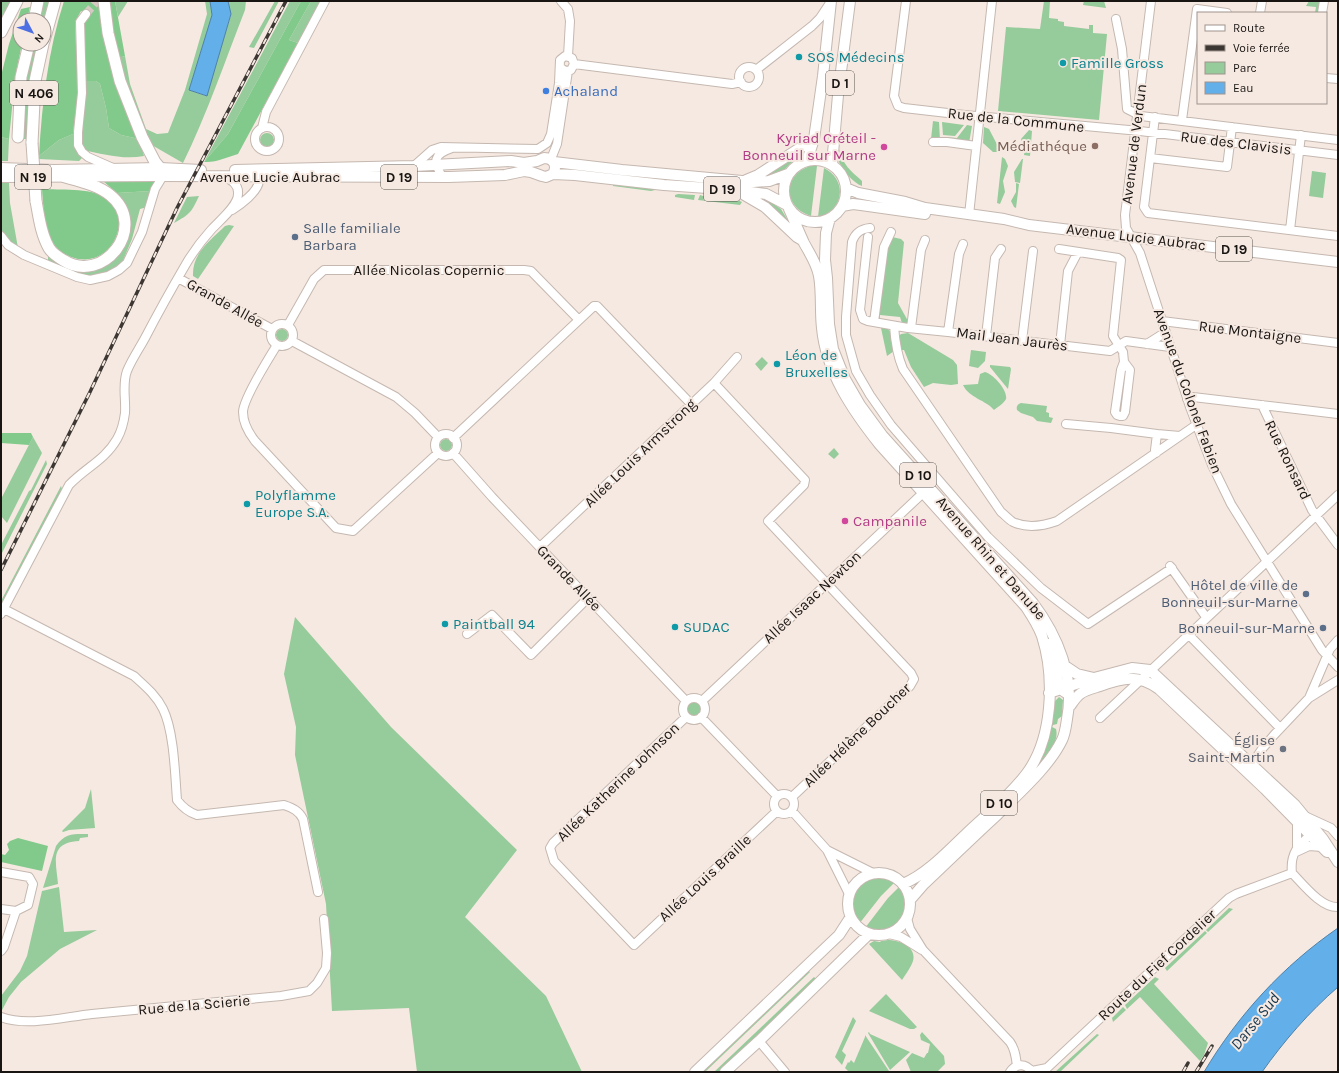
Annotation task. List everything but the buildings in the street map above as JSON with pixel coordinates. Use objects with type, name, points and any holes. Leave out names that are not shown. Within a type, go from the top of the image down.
[{"type":"highway","points":[[1,32],[17,1]]},
{"type":"highway","points":[[36,12],[38,1]]},
{"type":"highway","name":"N 406","points":[[52,12],[55,1]]},
{"type":"highway","points":[[104,1],[108,33],[120,81],[142,137],[162,172]]},
{"type":"highway","points":[[18,137],[22,77],[27,52]]},
{"type":"highway","name":"N 406","points":[[42,52],[35,81],[32,143],[36,201],[44,239],[50,250],[69,264],[83,266],[95,265],[111,256],[119,247],[124,233],[125,221],[121,207],[116,200],[104,190],[65,177]]},
{"type":"main road","name":"D 1","points":[[832,165],[838,95],[850,1]]},
{"type":"main road","name":"D 1","points":[[807,161],[814,139],[831,2]]},
{"type":"main road","points":[[743,181],[758,175],[814,139]]},
{"type":"main road","name":"Avenue Lucie Aubrac","points":[[1,168],[54,170],[117,169],[223,176],[511,161],[524,163],[538,161],[544,158],[552,161],[622,170],[753,182],[766,182],[788,174]]},
{"type":"main road","points":[[821,160],[832,165],[839,171],[844,179],[846,194],[842,206],[839,211],[830,218],[819,222],[809,222],[800,219],[785,205],[784,188],[788,174],[793,168],[807,161],[821,160]]},
{"type":"main road","points":[[538,161],[536,165],[538,174]]},
{"type":"main road","points":[[552,161],[555,168],[553,174]]},
{"type":"main road","name":"Avenue Lucie Aubrac","points":[[1,177],[65,177],[222,170],[258,173],[442,177],[505,175],[524,171],[546,177],[553,174],[575,175],[664,185],[762,193],[785,205]]},
{"type":"main road","name":"Avenue Lucie Aubrac","points":[[846,188],[858,193],[905,202],[925,208],[969,215],[1131,237],[1338,262]]},
{"type":"main road","points":[[736,190],[765,207],[797,237],[803,240]]},
{"type":"main road","name":"Avenue Lucie Aubrac","points":[[842,206],[853,204],[991,223],[1029,224]]},
{"type":"main road","name":"Avenue Rhin et Danube","points":[[785,205],[814,261],[819,276],[822,330],[827,357],[844,393],[862,422],[880,445],[1026,607],[1034,618],[1042,635]]},
{"type":"main road","name":"Avenue Rhin et Danube","points":[[830,218],[826,233],[825,260],[829,324],[833,349],[845,378],[860,405],[882,435],[1033,603],[1045,619],[1056,640],[1065,666]]},
{"type":"main road","points":[[1042,635],[1052,650],[1058,684],[1066,690],[1080,694]]},
{"type":"main road","name":"D 10","points":[[903,884],[917,877],[957,843],[1014,789],[1028,772],[1039,752],[1048,717],[1049,693],[1046,655],[1042,635]]},
{"type":"main road","points":[[1065,666],[1077,674],[1094,678]]},
{"type":"main road","name":"D 10","points":[[910,900],[923,885],[1034,779],[1062,740],[1070,706],[1066,690],[1065,666]]},
{"type":"main road","points":[[1049,693],[1066,690],[1094,678],[1132,668],[1150,670],[1248,767],[1265,789],[1310,836],[1323,843]]},
{"type":"main road","points":[[1070,706],[1080,694],[1117,680],[1129,678],[1141,679],[1151,684],[1159,689],[1307,817],[1323,843],[1338,863]]},
{"type":"main road","points":[[873,873],[886,873],[894,876],[903,884],[908,892],[910,910],[903,925],[896,931],[877,936],[869,934],[859,929],[850,918],[848,910],[849,894],[854,884],[862,878],[873,873]]},
{"type":"main road","points":[[695,1072],[838,935],[850,918]]},
{"type":"main road","points":[[725,1072],[869,934]]},
{"type":"street","points":[[262,128],[266,112],[325,1]]},
{"type":"street","points":[[561,1],[568,9],[570,21],[568,56]]},
{"type":"street","name":"Rue de la Commune","points":[[906,1],[894,96],[898,106],[979,117],[1135,132]]},
{"type":"street","points":[[969,215],[992,1]]},
{"type":"street","name":"Avenue de Verdun","points":[[1131,237],[1126,228],[1125,215],[1151,1]]},
{"type":"street","points":[[1260,12],[1262,1]]},
{"type":"street","points":[[1322,12],[1324,1]]},
{"type":"street","points":[[756,70],[812,26],[820,18],[831,2]]},
{"type":"street","points":[[1182,120],[1194,54],[1197,10],[1216,12]]},
{"type":"street","points":[[86,14],[80,22],[82,93],[78,145],[82,152],[88,157],[117,169]]},
{"type":"street","points":[[1116,19],[1122,49],[1127,109],[1138,115]]},
{"type":"street","points":[[568,56],[572,58],[574,64]]},
{"type":"street","points":[[552,161],[556,149],[565,92],[564,70],[559,64],[560,60],[568,56]]},
{"type":"street","points":[[564,70],[573,68],[574,64]]},
{"type":"street","points":[[574,64],[732,84],[741,82]]},
{"type":"street","points":[[749,67],[758,72],[759,78],[756,84],[748,87],[741,82],[740,73],[743,69],[749,67]]},
{"type":"street","points":[[414,166],[432,150],[441,147],[538,149],[547,143],[551,134],[564,70]]},
{"type":"street","points":[[1327,78],[1338,79]]},
{"type":"street","name":"Rue des Clavisis","points":[[1138,115],[1338,140]]},
{"type":"street","points":[[1155,117],[1144,207],[1148,214],[1338,236]]},
{"type":"street","points":[[1150,158],[1226,167],[1232,127]]},
{"type":"street","name":"Rue des Clavisis","points":[[1135,132],[1338,155]]},
{"type":"street","points":[[1290,230],[1301,135]]},
{"type":"street","points":[[932,142],[947,142],[976,146]]},
{"type":"street","points":[[442,177],[436,165],[436,161],[439,155],[445,150],[454,147]]},
{"type":"street","points":[[556,149],[564,159],[576,164]]},
{"type":"street","points":[[1,236],[8,245],[18,251],[77,277],[90,280],[108,276],[127,263],[142,232],[155,189],[162,172]]},
{"type":"street","points":[[258,173],[259,183],[251,194],[227,214],[192,253],[127,372],[124,387],[125,413],[118,438],[102,458],[78,476],[69,485],[2,611],[134,676],[151,691],[162,708],[167,720],[178,800],[183,808],[190,813],[197,815],[284,805],[293,808],[300,813],[318,892]]},
{"type":"street","points":[[223,176],[236,184],[238,193],[236,202],[227,214]]},
{"type":"street","points":[[870,228],[859,231],[855,235],[852,242],[846,335],[856,371],[874,401],[891,425],[988,537],[1041,588],[1088,624],[1171,567],[1206,618]]},
{"type":"street","points":[[868,237],[860,310],[863,319],[874,322],[884,247],[891,232]]},
{"type":"street","name":"Avenue du Colonel Fabien","points":[[1131,237],[1140,253],[1187,399],[1212,465],[1231,504],[1322,650],[1338,667]]},
{"type":"street","points":[[911,328],[921,250],[925,240]]},
{"type":"street","points":[[948,332],[959,254],[963,244]]},
{"type":"street","points":[[986,336],[995,258],[1001,249]]},
{"type":"street","points":[[1059,249],[1118,258],[1121,260],[1113,336],[1123,352],[1124,362],[1121,370],[1115,412],[1120,416],[1122,416],[1125,412],[1130,370],[1124,362]]},
{"type":"street","points":[[1022,340],[1033,251]]},
{"type":"street","points":[[1060,344],[1068,271],[1078,252]]},
{"type":"street","name":"Allée Nicolas Copernic","points":[[288,325],[314,278],[324,270],[531,271],[579,320]]},
{"type":"street","name":"Grande Allée","points":[[178,278],[272,329]]},
{"type":"street","points":[[453,438],[594,306],[599,307],[691,404]]},
{"type":"street","name":"Rue Montaigne","points":[[1162,321],[1338,343]]},
{"type":"street","name":"Mail Jean Jaurès","points":[[874,322],[894,326],[1060,344],[1110,351],[1126,341],[1170,347]]},
{"type":"street","name":"Grande Allée","points":[[277,345],[271,338],[272,329],[279,324],[288,325]]},
{"type":"street","points":[[288,325],[293,332],[292,341],[285,346],[277,345],[246,400],[243,410],[244,419],[247,430],[260,446],[336,528],[353,531],[438,453]]},
{"type":"street","points":[[894,326],[899,360],[903,369],[1001,512],[1014,522],[1033,527],[1046,525],[1057,521],[1196,425]]},
{"type":"street","points":[[1147,344],[1166,332]]},
{"type":"street","points":[[292,341],[396,397],[415,413],[438,437]]},
{"type":"street","name":"Allée Louis Armstrong","points":[[540,547],[714,383],[737,357]]},
{"type":"street","points":[[714,383],[805,480],[804,485],[768,521],[826,584]]},
{"type":"street","points":[[1187,399],[1193,397],[1338,414]]},
{"type":"street","name":"Rue Ronsard","points":[[1262,405],[1316,515],[1338,545]]},
{"type":"street","points":[[1066,424],[1180,436]]},
{"type":"street","points":[[446,434],[453,438],[456,445],[453,453],[446,456],[438,453],[435,445],[438,437],[446,434]]},
{"type":"street","points":[[1156,453],[1157,434]]},
{"type":"street","name":"Grande Allée","points":[[453,453],[492,497],[686,701]]},
{"type":"street","name":"Allée Isaac Newton","points":[[702,701],[923,493]]},
{"type":"street","points":[[1100,718],[1338,495]]},
{"type":"street","name":"Allée Hélène Boucher","points":[[792,797],[910,686],[914,679],[911,673],[826,584]]},
{"type":"street","points":[[467,634],[492,615],[531,655],[588,598]]},
{"type":"street","points":[[1188,634],[1280,728]]},
{"type":"street","points":[[1309,698],[1330,649],[1338,640]]},
{"type":"street","points":[[1248,767],[1280,728],[1309,698],[1338,680]]},
{"type":"street","points":[[694,698],[702,701],[705,709],[701,717],[694,720],[686,717],[683,709],[686,701],[694,698]]},
{"type":"street","name":"Allée Katherine Johnson","points":[[634,946],[554,861],[550,848],[686,717]]},
{"type":"street","points":[[701,717],[777,796]]},
{"type":"street","points":[[785,793],[792,797],[795,804],[792,811],[784,814],[777,811],[774,803],[777,796],[785,793]]},
{"type":"street","name":"Allée Louis Braille","points":[[634,946],[777,811]]},
{"type":"street","points":[[792,811],[827,850],[849,894]]},
{"type":"street","points":[[1307,817],[1331,828],[1338,836]]},
{"type":"street","points":[[1297,822],[1296,849],[1291,863],[1292,873],[1323,903],[1335,907],[1338,906]]},
{"type":"street","points":[[1296,849],[1310,836]]},
{"type":"street","points":[[1296,849],[1323,843]]},
{"type":"street","points":[[827,850],[873,873]]},
{"type":"street","points":[[1,872],[29,877],[33,884],[28,905],[16,911],[1,909]]},
{"type":"street","name":"Route du Fief Cordelier","points":[[1032,1072],[1047,1068],[1229,898],[1292,873]]},
{"type":"street","points":[[1,951],[4,947],[16,911]]},
{"type":"street","name":"Rue de la Scierie","points":[[1,1017],[14,1021],[28,1022],[72,1016],[281,996],[309,991],[317,983],[326,968],[327,953],[324,918]]},
{"type":"street","points":[[907,918],[910,929],[923,950],[1013,1046],[1017,1066]]},
{"type":"street","points":[[889,934],[901,937],[923,950]]},
{"type":"street","points":[[759,1040],[785,1072]]},
{"type":"street","points":[[1010,1072],[1017,1066],[1025,1066],[1032,1072]]},
{"type":"green space","points":[[1,1],[12,1],[1,21]]},
{"type":"green space","points":[[43,1],[50,1],[47,12],[40,12]]},
{"type":"green space","points":[[64,1],[100,1],[139,139],[121,135],[109,128],[100,84],[96,81],[85,81],[83,23],[90,15],[81,11],[75,22],[78,93],[73,134],[59,140],[39,156],[47,77],[58,20]]},
{"type":"green space","points":[[108,1],[115,1],[125,56],[118,58],[111,21]]},
{"type":"green space","points":[[115,1],[128,1],[118,17]]},
{"type":"green space","points":[[205,1],[210,1],[212,15],[189,90],[206,96],[231,15],[228,1],[246,1],[245,10],[216,87],[183,163],[150,144],[126,84],[118,58],[125,56],[130,84],[146,129],[157,134],[168,133],[185,90],[207,14]]},
{"type":"green space","points":[[275,1],[279,1],[254,48],[249,47]]},
{"type":"green space","points":[[290,1],[301,1],[228,134],[204,162]]},
{"type":"green space","points":[[301,1],[311,1],[289,40],[298,43],[238,154],[217,161],[204,162],[228,134]]},
{"type":"green space","points":[[311,1],[321,1],[298,43],[289,40]]},
{"type":"green space","points":[[1044,1],[1050,1],[1049,18],[1058,19],[1058,21],[1064,22],[1064,26],[1089,29],[1089,25],[1093,25],[1093,33],[1107,34],[1099,120],[998,111],[1006,27],[1040,29]]},
{"type":"green space","points":[[1084,1],[1104,1],[1106,8],[1083,5]]},
{"type":"green space","points":[[1309,1],[1320,1],[1319,12],[1315,12],[1316,7],[1306,6]]},
{"type":"green space","points":[[30,7],[29,12],[20,12],[21,9]]},
{"type":"green space","points":[[12,35],[12,52],[20,52],[15,77],[9,139],[1,137],[1,76]]},
{"type":"green space","points":[[30,52],[38,52],[27,139],[20,139],[26,74]]},
{"type":"green space","points":[[85,81],[96,81],[100,84],[109,128],[121,135],[139,139],[144,156],[121,157],[83,150],[80,136]]},
{"type":"green space","points":[[933,121],[939,122],[940,140],[931,139]]},
{"type":"green space","points":[[942,122],[964,125],[955,136],[943,135]]},
{"type":"green space","points":[[967,125],[972,126],[969,143],[943,140],[943,137],[957,138]]},
{"type":"green space","points":[[984,127],[989,129],[1001,152],[993,152],[983,143]]},
{"type":"green space","points":[[1029,130],[1032,131],[1030,156],[1024,155],[1025,149],[1021,139]]},
{"type":"green space","points":[[267,133],[272,135],[274,140],[272,145],[267,147],[262,145],[260,140],[262,135]]},
{"type":"green space","points":[[73,134],[82,158],[79,161],[39,159],[39,156],[59,140]]},
{"type":"green space","points":[[1,137],[9,139],[8,161],[1,161]]},
{"type":"green space","points":[[809,144],[805,154],[791,163],[784,170],[768,178],[766,171]]},
{"type":"green space","points":[[837,149],[839,149],[842,159],[848,167],[862,181],[862,186],[852,179],[843,169],[838,159]]},
{"type":"green space","points":[[1002,157],[1005,159],[1008,166],[1003,181],[1005,192],[1000,204],[997,203]]},
{"type":"green space","points":[[1022,159],[1020,183],[1015,182],[1014,172]]},
{"type":"green space","points":[[810,166],[817,166],[811,216],[802,212],[795,206],[791,199],[790,191],[794,176],[801,170]]},
{"type":"green space","points":[[824,168],[832,173],[837,180],[840,187],[840,195],[838,202],[827,214],[818,217]]},
{"type":"green space","points":[[1312,171],[1326,173],[1323,198],[1309,196]]},
{"type":"green space","points":[[159,179],[151,191],[117,193],[103,181]]},
{"type":"green space","points":[[1,182],[9,183],[10,203],[18,248],[9,242],[1,229]]},
{"type":"green space","points":[[613,183],[659,189],[651,191],[613,186]]},
{"type":"green space","points":[[1016,183],[1019,184],[1016,208],[1011,201],[1016,192]]},
{"type":"green space","points":[[42,189],[91,192],[105,197],[114,205],[119,216],[119,228],[115,239],[108,249],[98,256],[86,259],[71,257],[58,249],[52,241],[46,225]]},
{"type":"green space","points":[[151,191],[147,207],[140,209],[132,239],[122,263],[113,270],[92,277],[80,275],[48,262],[48,256],[66,267],[82,271],[90,271],[103,266],[112,260],[125,244],[129,236],[130,228],[130,219],[123,202],[117,193]]},
{"type":"green space","points":[[675,195],[695,195],[694,200],[675,197]]},
{"type":"green space","points":[[700,195],[706,197],[706,199],[712,196],[735,199],[742,202],[740,205],[698,200]]},
{"type":"green space","points":[[199,196],[190,212],[174,223],[187,197]]},
{"type":"green space","points":[[769,201],[781,209],[793,229],[768,206]]},
{"type":"green space","points":[[225,226],[234,226],[198,279],[193,276],[195,261],[203,248]]},
{"type":"green space","points":[[892,237],[901,239],[904,242],[898,303],[908,321],[907,323],[902,323],[900,317],[880,315],[880,321],[878,319],[885,247]]},
{"type":"green space","points":[[882,326],[889,330],[893,339],[894,351],[887,356],[881,328]]},
{"type":"green space","points":[[280,329],[284,329],[288,335],[284,341],[280,341],[276,337],[276,333]]},
{"type":"green space","points":[[908,333],[953,360],[957,365],[958,384],[951,385],[933,383],[924,387],[911,367],[904,350],[900,350],[898,337],[901,334]]},
{"type":"green space","points":[[971,350],[986,352],[985,361],[978,368],[969,366]]},
{"type":"green space","points":[[762,357],[768,363],[761,371],[755,364]]},
{"type":"green space","points":[[990,365],[1010,367],[1008,389],[990,367]]},
{"type":"green space","points":[[985,372],[999,383],[1006,395],[1006,399],[994,410],[969,393],[963,385],[978,384],[980,374]]},
{"type":"green space","points":[[1021,403],[1047,406],[1046,412],[1049,413],[1049,417],[1053,418],[1051,423],[1037,421],[1033,417],[1021,413],[1017,409],[1018,405]]},
{"type":"green space","points":[[1,433],[31,433],[33,437],[29,445],[1,443]]},
{"type":"green space","points":[[33,437],[42,453],[7,523],[1,516],[1,499]]},
{"type":"green space","points":[[448,439],[451,440],[451,450],[444,451],[441,450],[440,443],[441,440]]},
{"type":"green space","points":[[834,448],[839,454],[834,459],[828,454]]},
{"type":"green space","points":[[46,460],[47,464],[1,555],[1,545]]},
{"type":"green space","points":[[61,486],[62,489],[1,606],[1,601]]},
{"type":"green space","points":[[295,617],[391,727],[517,850],[465,917],[546,996],[582,1072],[417,1072],[409,1008],[332,1011],[326,904],[295,755],[296,727],[284,674]]},
{"type":"green space","points":[[1059,697],[1063,700],[1062,716],[1058,719],[1057,724],[1053,725],[1052,727],[1056,729],[1054,744],[1039,767],[1021,786],[1054,702]]},
{"type":"green space","points":[[694,702],[699,704],[701,709],[699,714],[694,716],[689,714],[687,709],[689,704]]},
{"type":"green space","points":[[91,789],[95,828],[69,830],[63,832],[62,831],[85,808]]},
{"type":"green space","points":[[88,834],[88,837],[80,838],[79,841],[69,842],[59,849],[56,855],[58,884],[43,888],[56,846],[59,842],[66,836]]},
{"type":"green space","points":[[18,838],[48,846],[42,871],[1,862],[1,854],[5,855],[9,850],[7,844]]},
{"type":"green space","points":[[874,877],[885,877],[895,882],[881,896],[859,924],[854,917],[852,910],[851,903],[853,896],[860,884]]},
{"type":"green space","points":[[59,887],[64,932],[97,930],[60,949],[21,982],[9,997],[1,1012],[1,996],[20,971],[27,956],[42,891]]},
{"type":"green space","points":[[898,888],[901,888],[906,897],[907,906],[905,915],[900,922],[885,930],[875,931],[865,928],[888,898]]},
{"type":"green space","points":[[1229,908],[1233,909],[1208,932],[1206,930]]},
{"type":"green space","points":[[1205,931],[1207,933],[1167,971],[1165,968]]},
{"type":"green space","points":[[888,940],[897,941],[906,945],[912,951],[913,961],[902,980],[869,944],[874,941],[880,942]]},
{"type":"green space","points":[[807,969],[810,972],[705,1072],[699,1072]]},
{"type":"green space","points":[[814,977],[817,980],[720,1072],[714,1072]]},
{"type":"green space","points":[[1155,977],[1159,979],[1154,984],[1208,1043],[1204,1055],[1200,1061],[1140,997],[1127,1009],[1125,1005]]},
{"type":"green space","points":[[886,994],[917,1027],[910,1029],[869,1011]]},
{"type":"green space","points":[[1123,1007],[1126,1010],[1113,1022],[1112,1018]]},
{"type":"green space","points":[[853,1017],[856,1021],[842,1051],[846,1055],[842,1065],[835,1057]]},
{"type":"green space","points":[[869,1032],[870,1034],[910,1052],[890,1070],[868,1033]]},
{"type":"green space","points":[[922,1032],[944,1056],[945,1064],[937,1072],[911,1072],[906,1060],[912,1053],[924,1058],[928,1053],[930,1044],[921,1040],[920,1035]]},
{"type":"green space","points":[[1097,1034],[1099,1035],[1060,1072],[1055,1072]]},
{"type":"green space","points":[[865,1035],[889,1071],[849,1072],[845,1068],[851,1060],[854,1063]]},
{"type":"water","points":[[210,1],[228,1],[231,14],[207,96],[189,90],[212,15]]},
{"type":"water","name":"Darse Sud","points":[[1338,928],[1338,987],[1297,1027],[1262,1072],[1204,1072],[1217,1051],[1247,1011],[1263,993],[1280,975]]},
{"type":"tunnel","points":[[86,14],[97,1]]},
{"type":"railway","points":[[1,570],[90,392],[177,208],[286,1]]},
{"type":"railway","points":[[1196,1072],[1212,1046]]},
{"type":"railway","points":[[1183,1072],[1188,1063]]},
{"type":"place","name":"SOS Médecins","points":[[799,57]]},
{"type":"place","name":"Famille Gross","points":[[1063,63]]},
{"type":"place","name":"Achaland","points":[[546,91]]},
{"type":"place","name":"Médiathéque","points":[[1095,146]]},
{"type":"place","name":"Kyriad Créteil - Bonneuil sur Marne","points":[[884,147]]},
{"type":"place","name":"Salle familiale Barbara","points":[[295,237]]},
{"type":"place","name":"Léon de Bruxelles","points":[[777,364]]},
{"type":"place","name":"Polyflamme Europe S.A.","points":[[247,504]]},
{"type":"place","name":"Campanile","points":[[845,521]]},
{"type":"place","name":"Hôtel de ville de Bonneuil-sur-Marne","points":[[1306,594]]},
{"type":"place","name":"Paintball 94","points":[[445,624]]},
{"type":"place","name":"SUDAC","points":[[675,627]]},
{"type":"place","name":"Bonneuil-sur-Marne","points":[[1323,628]]},
{"type":"place","name":"Église Saint-Martin","points":[[1283,749]]}]
